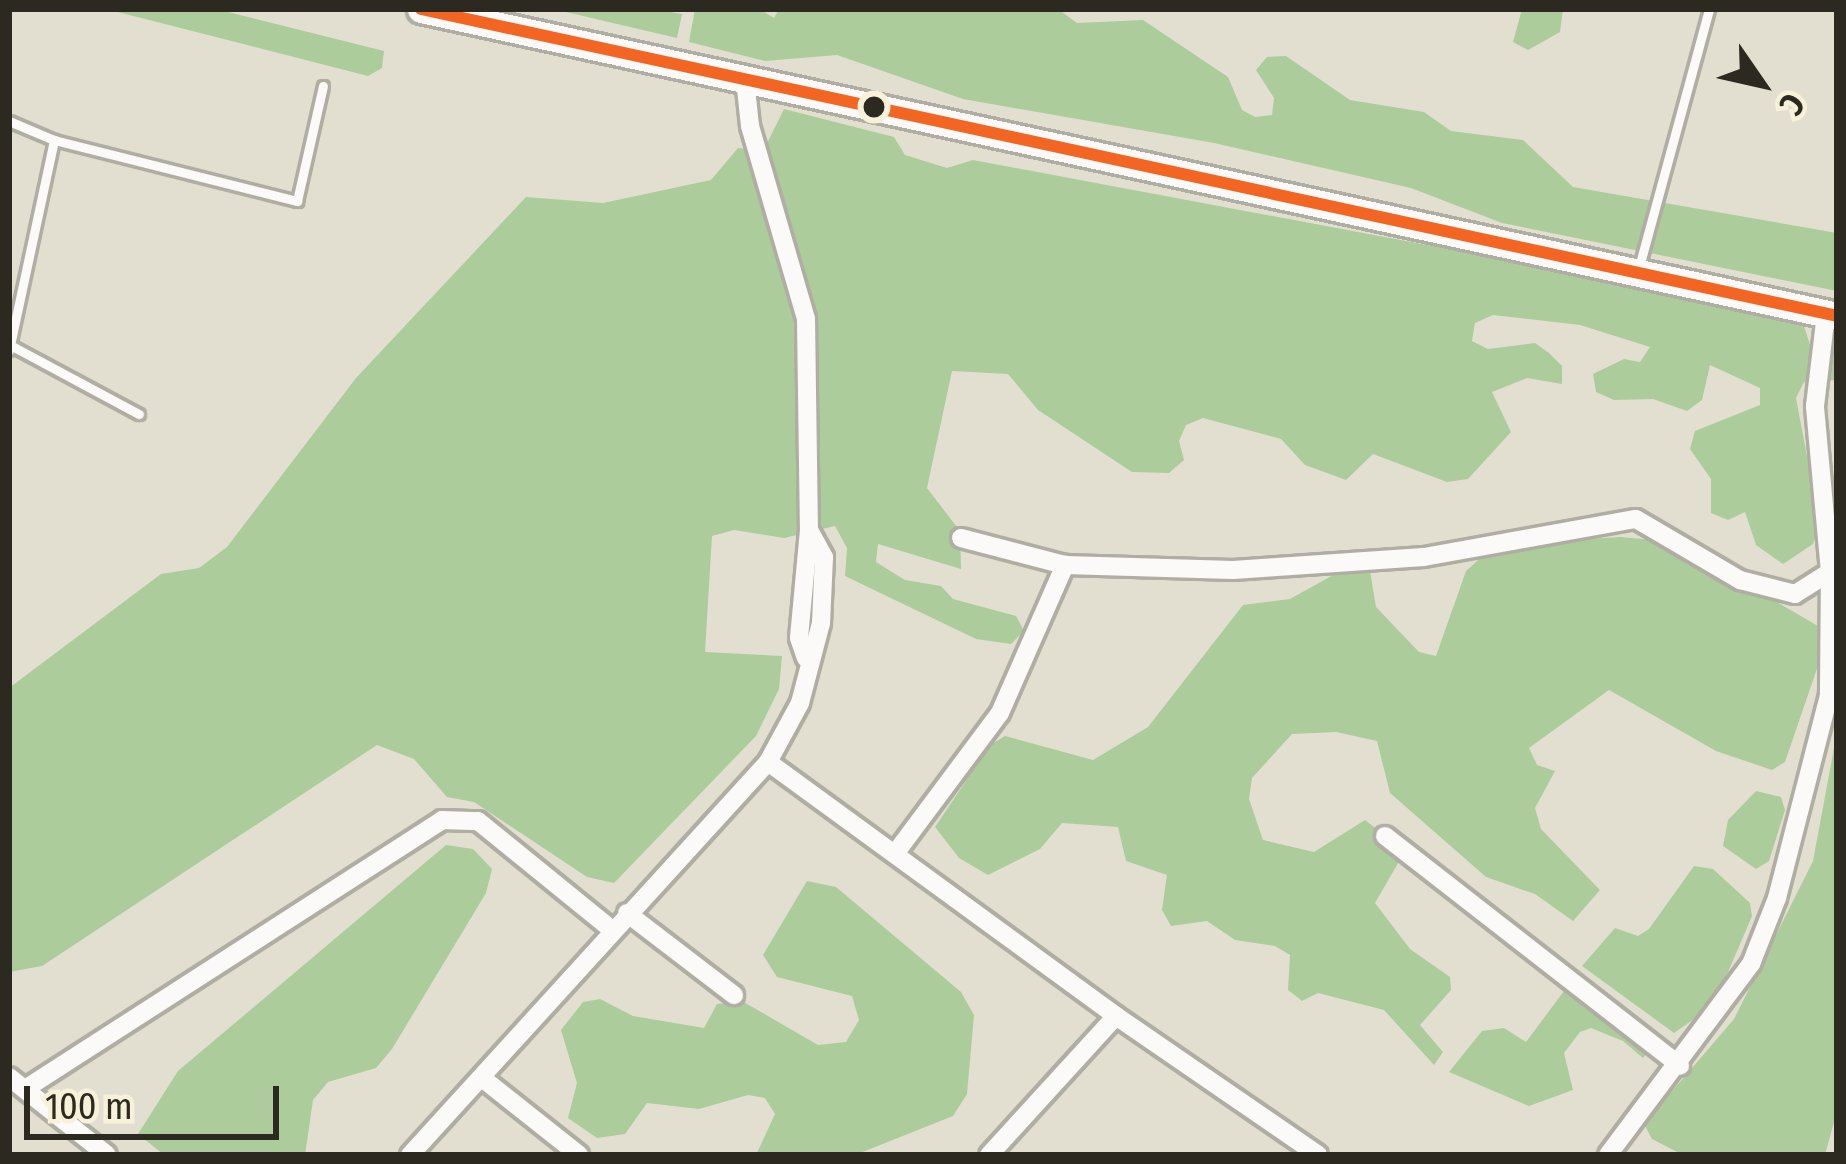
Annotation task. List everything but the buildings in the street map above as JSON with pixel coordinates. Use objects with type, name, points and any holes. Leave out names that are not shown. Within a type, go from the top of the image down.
[{"type":"main road","points":[[422,9],[1832,315]]},
{"type":"street","points":[[410,1155],[767,762],[800,704],[806,658],[827,592],[824,557],[809,530],[806,319],[750,126],[745,80]]},
{"type":"street","points":[[1608,1155],[1680,1066],[1750,964],[1777,898],[1833,687],[1833,577],[1815,406],[1832,315]]},
{"type":"street","points":[[961,538],[1065,565],[1233,570],[1424,556],[1636,519],[1740,580],[1795,594],[1833,577]]},
{"type":"street","points":[[897,850],[1000,713],[1065,565]]},
{"type":"street","points":[[767,762],[897,850],[1116,1016],[1318,1155]]},
{"type":"street","points":[[107,1155],[17,1083],[442,820],[478,821],[612,930]]},
{"type":"street","points":[[1384,836],[1680,1066]]},
{"type":"street","points":[[627,913],[734,995]]},
{"type":"street","points":[[989,1155],[1116,1016]]},
{"type":"street","points":[[482,1078],[579,1155]]},
{"type":"lane","points":[[1638,272],[1709,9]]},
{"type":"lane","points":[[9,121],[54,140],[297,201],[323,86]]},
{"type":"lane","points":[[54,140],[10,348],[139,414]]},
{"type":"green space","points":[[106,9],[216,9],[384,51],[382,68],[368,76]]},
{"type":"green space","points":[[553,9],[654,9],[682,14],[677,38]]},
{"type":"green space","points":[[695,9],[759,9],[774,18],[779,9],[1058,9],[1077,23],[1143,20],[1228,77],[1242,110],[1255,117],[1272,115],[1274,98],[1256,70],[1267,57],[1286,56],[1350,100],[1424,112],[1451,131],[1523,140],[1573,187],[1837,233],[1837,291],[1502,223],[1411,188],[1214,143],[963,99],[837,55],[765,61],[689,42]]},
{"type":"green space","points":[[1522,9],[1563,9],[1560,32],[1528,50],[1513,42]]},
{"type":"green space","points":[[784,109],[894,137],[905,155],[947,168],[973,160],[1780,311],[1803,323],[1811,348],[1837,347],[1837,380],[1804,382],[1796,398],[1820,525],[1813,544],[1783,564],[1756,545],[1745,512],[1728,520],[1711,513],[1711,479],[1690,449],[1695,431],[1760,405],[1760,388],[1710,365],[1702,400],[1687,411],[1653,399],[1614,400],[1596,392],[1593,374],[1624,359],[1640,362],[1650,347],[1580,325],[1493,315],[1475,323],[1472,341],[1488,349],[1535,343],[1562,366],[1562,384],[1527,378],[1492,392],[1511,432],[1468,479],[1447,482],[1373,454],[1346,480],[1305,465],[1281,439],[1203,418],[1186,425],[1179,441],[1184,460],[1169,473],[1132,472],[1038,410],[1008,374],[952,371],[927,488],[960,531],[961,569],[878,544],[876,562],[905,580],[941,586],[953,599],[1016,616],[1024,631],[1011,644],[976,639],[845,576],[847,548],[835,526],[784,538],[734,530],[712,536],[705,652],[782,656],[779,689],[756,736],[614,883],[587,877],[474,802],[447,797],[414,759],[377,745],[42,966],[9,972],[9,688],[161,574],[199,568],[227,547],[356,378],[526,197],[603,203],[711,180],[738,148],[763,151]]},
{"type":"green space","points":[[1621,537],[1674,542],[1818,626],[1822,654],[1785,762],[1772,770],[1716,751],[1609,690],[1529,748],[1537,765],[1555,771],[1535,808],[1541,829],[1600,890],[1573,921],[1535,894],[1486,877],[1390,793],[1377,741],[1336,732],[1292,734],[1252,778],[1249,799],[1263,840],[1314,852],[1365,820],[1405,851],[1375,903],[1410,949],[1450,977],[1451,990],[1420,1025],[1443,1052],[1434,1065],[1384,1010],[1318,993],[1302,1001],[1288,990],[1290,955],[1275,946],[1235,940],[1207,921],[1171,926],[1162,910],[1167,875],[1126,861],[1118,827],[1062,823],[1040,849],[988,875],[959,858],[935,827],[990,745],[1005,736],[1093,760],[1148,727],[1243,605],[1290,599],[1353,564],[1370,571],[1376,607],[1419,652],[1436,656],[1466,571],[1496,544]]},
{"type":"green space","points":[[1837,732],[1837,1111],[1825,1155],[1683,1155],[1652,1139],[1644,1124],[1734,1019],[1813,861]]},
{"type":"green space","points":[[1756,791],[1781,797],[1785,810],[1769,861],[1756,869],[1723,846],[1728,820]]},
{"type":"green space","points":[[446,845],[473,849],[492,869],[486,893],[392,1049],[376,1068],[328,1082],[313,1100],[305,1155],[164,1155],[138,1134],[178,1071]]},
{"type":"green space","points":[[1694,866],[1713,869],[1750,903],[1752,916],[1714,1005],[1674,1033],[1582,966],[1615,928],[1638,936],[1649,929]]},
{"type":"green space","points":[[807,881],[836,887],[961,992],[974,1015],[967,1094],[953,1116],[855,1155],[756,1155],[775,1114],[765,1098],[748,1095],[699,1109],[647,1103],[625,1134],[597,1138],[568,1118],[577,1083],[561,1030],[583,1002],[600,999],[633,1016],[704,1028],[717,1004],[742,1001],[818,1045],[846,1042],[859,1020],[852,996],[777,977],[763,955]]},
{"type":"green space","points":[[1564,991],[1588,991],[1651,1048],[1643,1058],[1623,1041],[1591,1028],[1580,1032],[1564,1053],[1573,1090],[1529,1106],[1449,1072],[1482,1031],[1504,1028],[1526,1042]]},
{"type":"transit line","points":[[421,9],[1837,316]]}]
